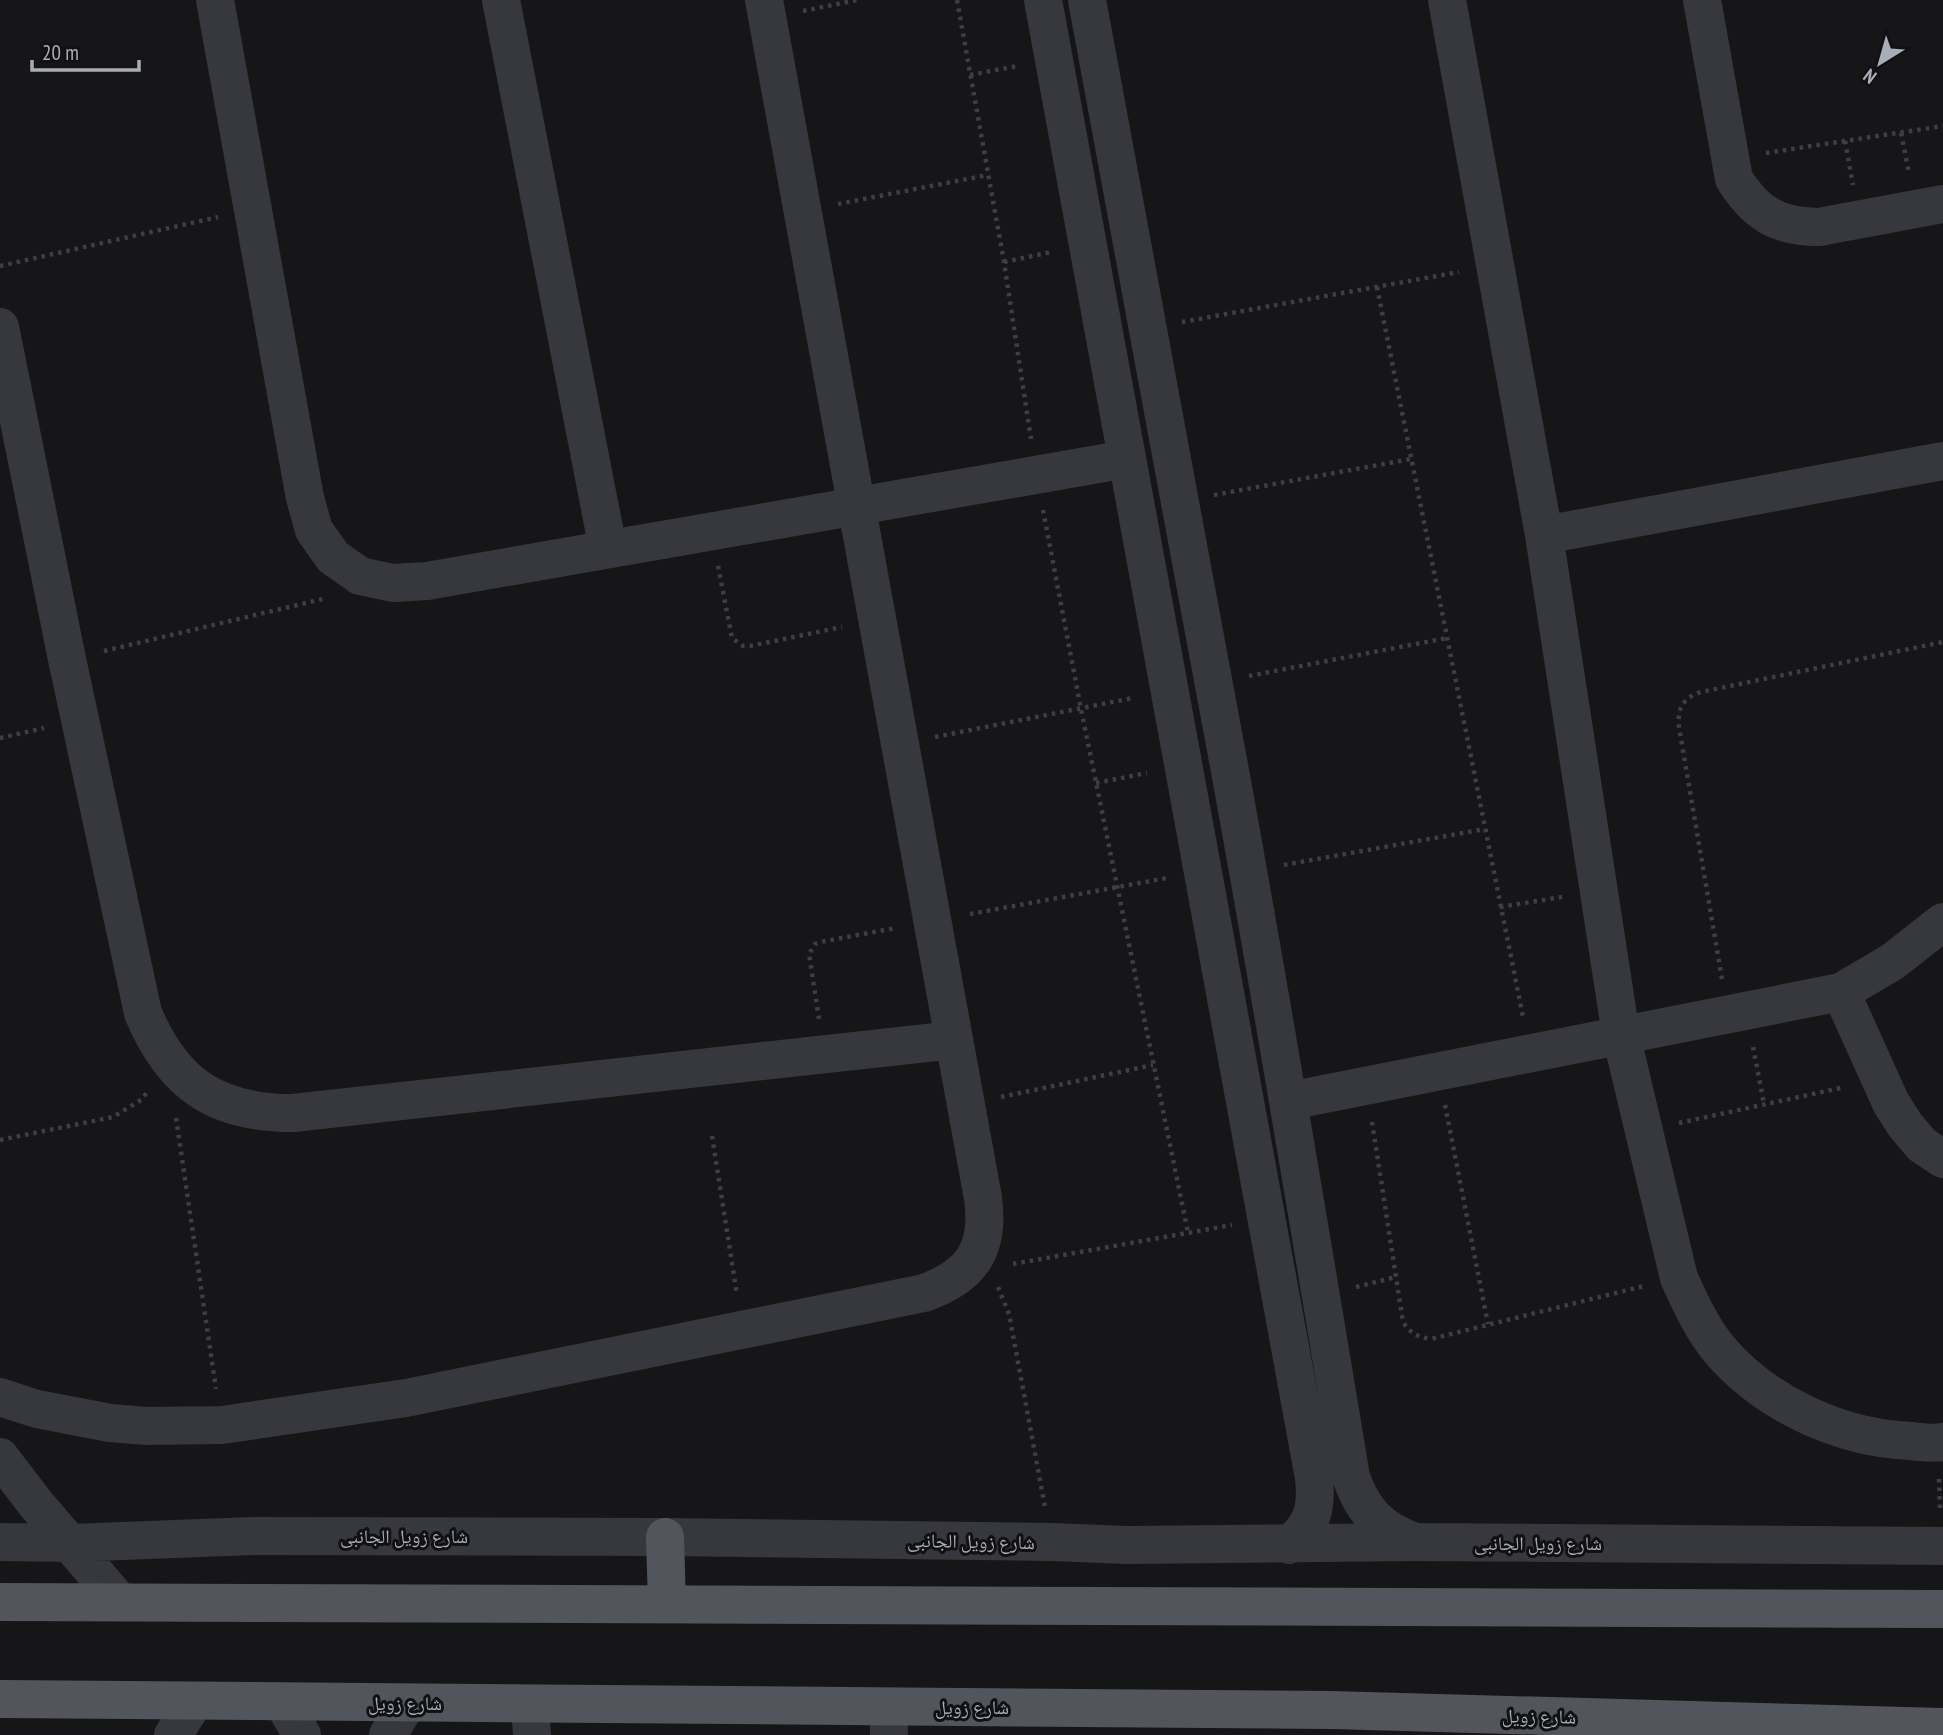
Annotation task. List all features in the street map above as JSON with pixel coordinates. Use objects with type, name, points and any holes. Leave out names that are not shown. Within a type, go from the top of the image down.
[{"type":"main road","points":[[665,1537],[667,1604]]},
{"type":"main road","points":[[0,1602],[1943,1609]]},
{"type":"main road","name":"شارع زويل","points":[[0,1699],[407,1703],[531,1719],[1943,1727]]},
{"type":"street","points":[[215,0],[305,499],[314,530],[333,557],[360,576],[393,583],[427,580],[1127,459]]},
{"type":"street","points":[[501,0],[608,549]]},
{"type":"street","points":[[1043,0],[1315,1493],[1309,1523],[1289,1545]]},
{"type":"street","points":[[1087,0],[1133,260],[1230,769],[1289,1101],[1351,1477],[1357,1495],[1367,1511],[1381,1525],[1415,1542]]},
{"type":"street","points":[[1447,0],[1544,535],[1621,1035],[1679,1278],[1695,1314],[1717,1347],[1745,1376],[1777,1399],[1812,1417],[1852,1432],[1895,1441],[1941,1459]]},
{"type":"street","points":[[1702,0],[1734,179],[1745,197],[1760,211],[1778,222],[1798,227],[1819,227],[1943,204]]},
{"type":"street","points":[[0,1397],[37,1409],[110,1423],[147,1426],[222,1425],[406,1398],[924,1293],[944,1286],[961,1274],[975,1258],[983,1239],[986,1218],[766,9]]},
{"type":"street","points":[[1090,257],[1133,260]]},
{"type":"street","points":[[0,327],[67,659],[143,1013],[167,1059],[186,1079],[210,1096],[236,1107],[265,1113],[293,1112],[954,1040]]},
{"type":"street","points":[[1544,535],[1943,461]]},
{"type":"street","points":[[1183,771],[1230,769]]},
{"type":"street","points":[[1289,1101],[1841,992],[1892,962],[1943,922]]},
{"type":"street","points":[[1841,992],[1891,1103],[1922,1145],[1943,1159]]},
{"type":"street","points":[[0,1457],[36,1504],[120,1602]]},
{"type":"street","name":"شارع زويل الجانبى","points":[[0,1542],[70,1543],[253,1536],[665,1537],[1289,1545],[1942,1531]]},
{"type":"street","points":[[173,1735],[195,1701]]},
{"type":"street","points":[[283,1703],[303,1735]]},
{"type":"street","points":[[387,1735],[407,1703]]},
{"type":"path","points":[[766,9],[857,0]]},
{"type":"path","points":[[957,0],[1004,262],[1036,474],[1188,1233]]},
{"type":"path","points":[[970,75],[1054,59]]},
{"type":"path","points":[[1731,159],[1943,127]]},
{"type":"path","points":[[803,210],[988,175]]},
{"type":"path","points":[[0,267],[253,209]]},
{"type":"path","points":[[1004,262],[1090,257]]},
{"type":"path","points":[[1146,328],[1496,265]]},
{"type":"path","points":[[1377,287],[1530,1052]]},
{"type":"path","points":[[1179,501],[1411,459]]},
{"type":"path","points":[[710,531],[732,638],[743,646],[877,620]]},
{"type":"path","points":[[67,659],[338,596]]},
{"type":"path","points":[[1214,682],[1447,638]]},
{"type":"path","points":[[1764,1104],[1737,1013],[1679,726],[1678,715],[1682,704],[1690,696],[1701,692],[1943,642]]},
{"type":"path","points":[[900,744],[1169,691]]},
{"type":"path","points":[[0,738],[80,720]]},
{"type":"path","points":[[1096,783],[1183,771]]},
{"type":"path","points":[[1248,872],[1485,829]]},
{"type":"path","points":[[1500,907],[1599,892]]},
{"type":"path","points":[[0,1140],[113,1117],[141,1100],[161,1073],[167,1059]]},
{"type":"path","points":[[966,1105],[1153,1065]]},
{"type":"path","points":[[1438,1071],[1489,1324]]},
{"type":"path","points":[[1644,1130],[1881,1079]]},
{"type":"path","points":[[1367,1086],[1403,1322],[1409,1331],[1419,1338],[1430,1339],[1679,1278]]},
{"type":"path","points":[[175,1113],[222,1425]]},
{"type":"path","points":[[712,1136],[742,1330]]},
{"type":"path","points":[[975,1258],[990,1263],[1022,1264],[1265,1219]]},
{"type":"path","points":[[975,1258],[996,1283],[1009,1314],[1052,1542]]},
{"type":"path","points":[[1941,1459],[1942,1531]]}]
